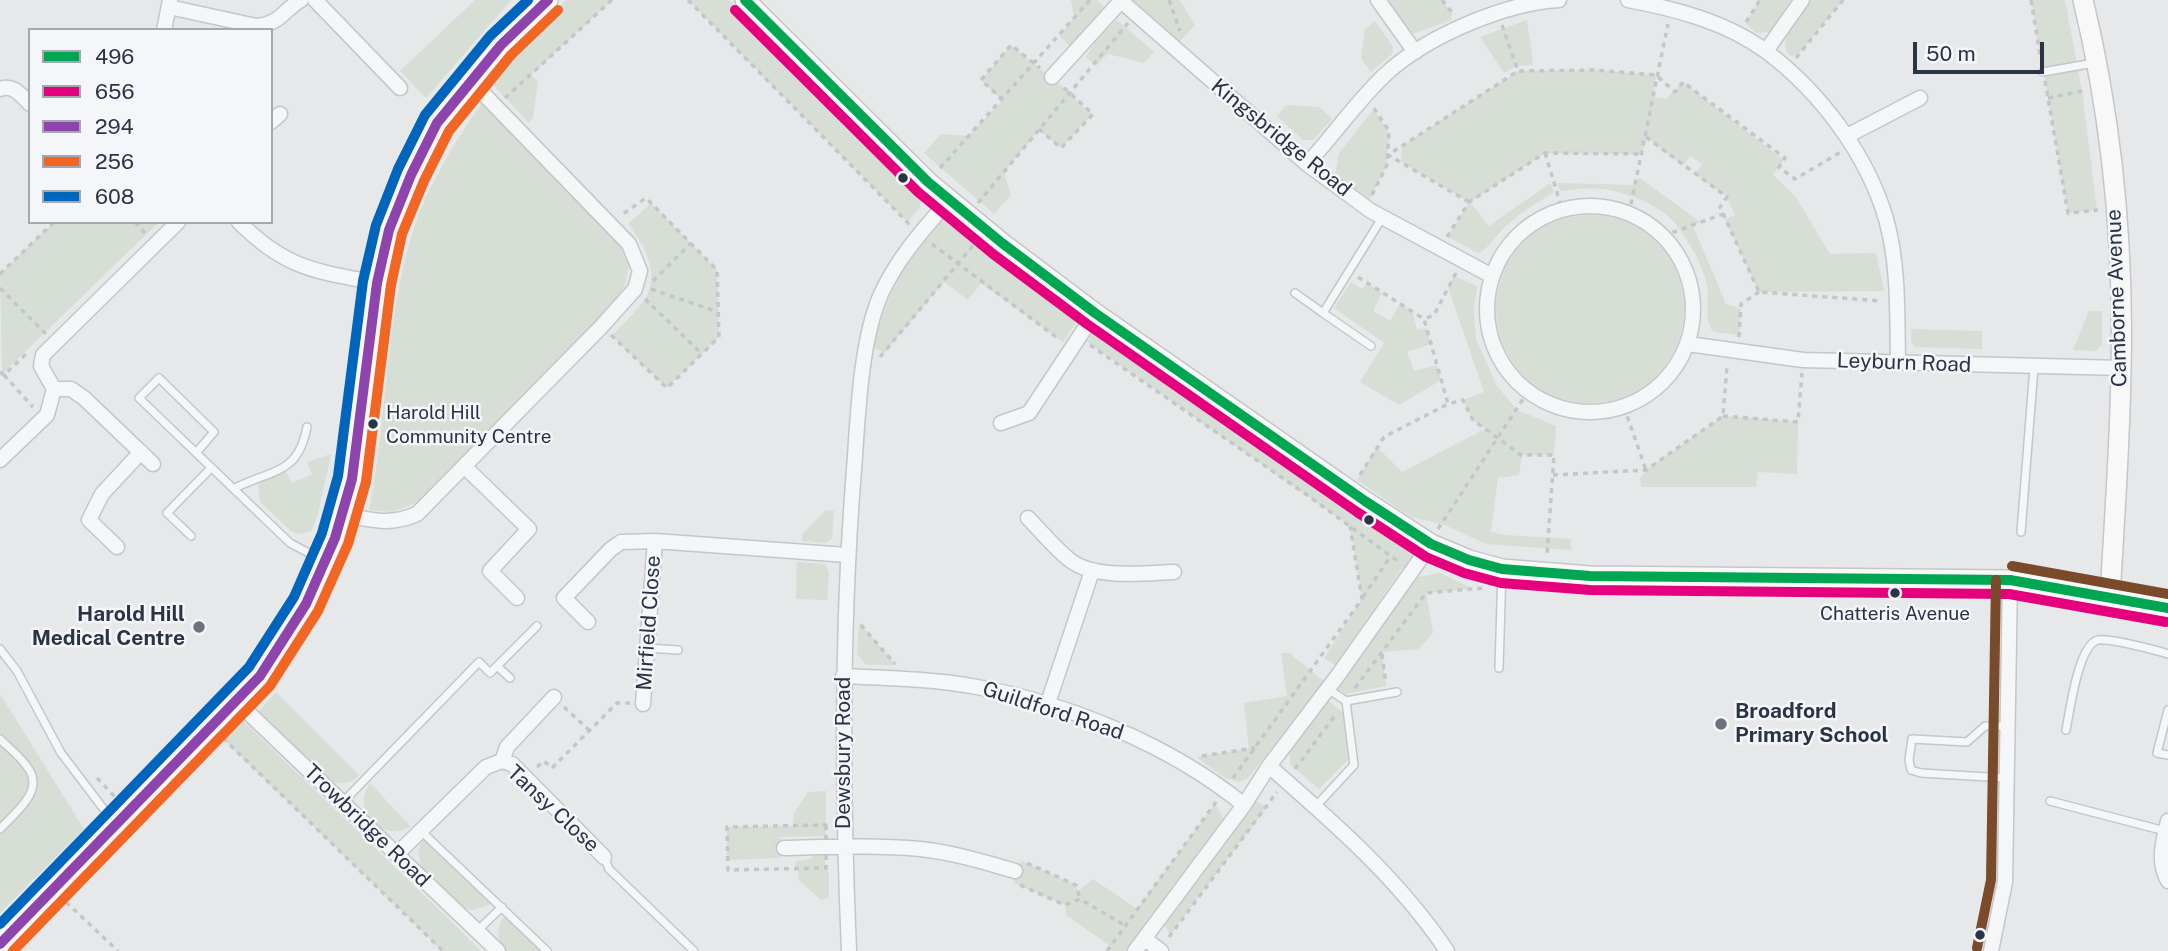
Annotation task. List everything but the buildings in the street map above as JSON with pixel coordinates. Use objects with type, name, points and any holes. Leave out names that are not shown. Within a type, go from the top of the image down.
[{"type":"street","points":[[164,28],[169,4],[256,26],[266,25],[284,15],[301,0]]},
{"type":"street","points":[[315,0],[400,88]]},
{"type":"street","points":[[3,935],[53,890],[260,676],[306,604],[326,562],[352,479],[377,283],[389,230],[411,175],[437,123],[470,80],[500,45],[548,0]]},
{"type":"street","points":[[746,0],[928,182],[986,230],[1095,313],[1431,544],[1469,560],[1502,569],[1546,573],[1590,576],[2010,580],[2168,608]]},
{"type":"street","points":[[1052,78],[1121,0]]},
{"type":"street","name":"Kingsbridge Road","points":[[1121,0],[1307,164],[1382,217],[1492,276]]},
{"type":"street","points":[[1378,0],[1415,52]]},
{"type":"street","points":[[1307,164],[1388,72],[1415,52],[1497,13],[1559,0]]},
{"type":"street","points":[[1628,0],[1672,8],[1738,35],[1766,51],[1813,95],[1849,141],[1874,187],[1886,218],[1896,273],[1898,362]]},
{"type":"street","points":[[1766,51],[1802,0]]},
{"type":"street","name":"Camborne Avenue","points":[[2082,0],[2101,88],[2115,208],[2119,278],[2121,368],[2110,599]]},
{"type":"street","points":[[342,514],[378,522],[404,520],[426,507],[635,289],[639,271],[637,258],[629,244],[470,80]]},
{"type":"street","points":[[0,89],[5,87],[17,91],[28,102]]},
{"type":"street","points":[[1849,141],[1920,98]]},
{"type":"street","name":"Dewsbury Road","points":[[849,951],[844,846],[843,676],[847,555],[865,352],[881,295],[905,251],[949,200]]},
{"type":"street","points":[[1593,205],[1629,214],[1653,227],[1675,251],[1689,280],[1693,312],[1688,344],[1672,372],[1649,395],[1624,407],[1588,414],[1556,408],[1527,393],[1504,369],[1490,339],[1486,306],[1492,276],[1508,245],[1531,223],[1562,209],[1593,205]]},
{"type":"street","points":[[0,460],[47,415],[54,389],[41,366],[50,338],[176,224]]},
{"type":"street","points":[[241,224],[269,249],[285,259],[318,271],[377,283]]},
{"type":"street","points":[[1002,424],[1029,413],[1095,313]]},
{"type":"street","name":"Leyburn Road","points":[[1688,344],[1802,360],[2121,368]]},
{"type":"street","points":[[54,389],[71,389],[85,398],[153,464]]},
{"type":"street","points":[[117,547],[89,520],[102,494],[141,452]]},
{"type":"street","points":[[465,467],[529,529],[491,571],[517,598]]},
{"type":"street","points":[[1028,518],[1073,562],[1092,571],[1174,572]]},
{"type":"street","points":[[588,622],[564,598],[621,542],[655,541],[847,555]]},
{"type":"street","name":"Mirfield Close","points":[[643,704],[655,541]]},
{"type":"street","points":[[1135,951],[1431,544]]},
{"type":"street","points":[[1047,706],[1092,571]]},
{"type":"street","points":[[1991,951],[2005,882],[2010,580]]},
{"type":"street","name":"Guildford Road","points":[[843,676],[908,678],[1008,693],[1117,730],[1178,759],[1244,804]]},
{"type":"street","name":"Tansy Close","points":[[502,761],[506,747],[554,697]]},
{"type":"street","name":"Trowbridge Road","points":[[236,701],[498,951]]},
{"type":"street","name":"Tansy Close","points":[[397,854],[486,767],[502,761],[512,764],[604,857]]},
{"type":"street","points":[[1269,766],[1316,806],[1378,866],[1436,934],[1447,951]]},
{"type":"street","points":[[2167,826],[2162,848],[2162,870],[2168,881]]},
{"type":"street","points":[[784,848],[844,846],[921,849],[983,861],[1015,871]]},
{"type":"street","points":[[1145,939],[1161,951]]},
{"type":"lane","points":[[2043,72],[2096,63]]},
{"type":"lane","points":[[1322,313],[1382,217]]},
{"type":"lane","points":[[1295,293],[1371,346]]},
{"type":"lane","points":[[2021,532],[2034,367]]},
{"type":"lane","points":[[196,453],[214,432],[159,378],[139,398],[211,468],[235,488],[290,543],[326,562]]},
{"type":"lane","points":[[235,488],[291,465],[303,447],[307,427]]},
{"type":"lane","points":[[191,536],[167,513],[211,468]]},
{"type":"lane","points":[[1499,668],[1502,569]]},
{"type":"lane","points":[[343,802],[479,662],[490,673],[537,626]]},
{"type":"lane","points":[[2066,730],[2081,660],[2087,647],[2098,640],[2168,654]]},
{"type":"lane","points":[[647,648],[678,650]]},
{"type":"lane","points":[[0,649],[18,671],[61,753],[116,825]]},
{"type":"lane","points":[[497,666],[510,678]]},
{"type":"lane","points":[[1328,689],[1346,701],[1397,692]]},
{"type":"lane","points":[[1316,806],[1354,765],[1346,701]]},
{"type":"lane","points":[[2168,714],[2157,753],[2168,755]]},
{"type":"lane","points":[[2005,778],[1921,773],[1911,770],[1909,760],[1912,739],[1968,742],[1985,726],[2007,726]]},
{"type":"lane","points":[[0,739],[29,768],[33,778],[31,793],[24,804],[0,829]]},
{"type":"lane","points":[[2050,801],[2167,826]]},
{"type":"lane","points":[[421,830],[547,951]]},
{"type":"lane","points":[[604,857],[609,869],[694,951]]},
{"type":"lane","points":[[478,930],[502,907]]},
{"type":"path","points":[[495,106],[612,0]]},
{"type":"path","points":[[688,0],[919,234],[957,266],[1350,526],[1411,572]]},
{"type":"path","points":[[928,182],[1090,0]]},
{"type":"path","points":[[1738,35],[1760,0]]},
{"type":"path","points":[[1786,69],[1843,0]]},
{"type":"path","points":[[2031,0],[2068,213],[2115,208]]},
{"type":"path","points":[[1629,214],[1672,8]]},
{"type":"path","points":[[1497,13],[1518,71]]},
{"type":"path","points":[[968,215],[1136,14]]},
{"type":"path","points":[[1003,100],[981,80],[1011,45],[1035,64]]},
{"type":"path","points":[[1388,155],[1518,71],[1594,70],[1656,75],[1675,92],[1683,82],[1785,158],[1779,167],[1795,179],[1849,141]]},
{"type":"path","points":[[2048,98],[2101,88]]},
{"type":"path","points":[[1039,130],[1061,148],[1093,114],[1069,93]]},
{"type":"path","points":[[1365,97],[1389,131],[1387,165],[1367,207]]},
{"type":"path","points":[[1646,137],[1727,197],[1712,218]]},
{"type":"path","points":[[1440,250],[1469,202],[1545,153],[1642,155]]},
{"type":"path","points":[[1545,153],[1562,209]]},
{"type":"path","points":[[1388,155],[1469,202]]},
{"type":"path","points":[[601,327],[667,388],[719,337],[717,270],[646,198],[612,224]]},
{"type":"path","points":[[1720,207],[1759,292]]},
{"type":"path","points":[[1663,236],[1723,214]]},
{"type":"path","points":[[0,274],[52,224]]},
{"type":"path","points":[[862,378],[986,230]]},
{"type":"path","points":[[691,243],[647,288],[718,313]]},
{"type":"path","points":[[1424,320],[1434,315],[1462,262]]},
{"type":"path","points":[[1356,276],[1424,320],[1448,404]]},
{"type":"path","points":[[0,288],[50,338],[37,342]]},
{"type":"path","points":[[635,289],[702,354]]},
{"type":"path","points":[[1723,416],[1741,304],[1759,292],[1898,302]]},
{"type":"path","points":[[29,351],[2,374],[44,418]]},
{"type":"path","points":[[1553,475],[1646,470],[1723,416],[1798,422],[1802,360]]},
{"type":"path","points":[[1431,544],[1527,393]]},
{"type":"path","points":[[1349,490],[1384,437],[1448,404],[1463,400],[1473,420],[1521,455],[1554,456],[1546,573]]},
{"type":"path","points":[[1624,407],[1646,470]]},
{"type":"path","points":[[1350,526],[1362,599]]},
{"type":"path","points":[[1107,951],[1362,599],[1390,556]]},
{"type":"path","points":[[1161,951],[1426,593],[1484,588]]},
{"type":"path","points":[[845,608],[908,678]]},
{"type":"path","points":[[1381,652],[1388,693]]},
{"type":"path","points":[[554,697],[591,732]]},
{"type":"path","points":[[525,778],[544,761],[552,768],[591,732],[617,703],[643,704]]},
{"type":"path","points":[[210,727],[443,951]]},
{"type":"path","points":[[1178,759],[1255,748]]},
{"type":"path","points":[[1080,899],[1065,905],[1014,883],[1015,871],[1022,861],[1076,885],[1080,899],[1145,939]]},
{"type":"path","points":[[53,890],[118,951]]},
{"type":"shaded area","points":[[475,0],[511,0],[426,98],[400,71]]},
{"type":"shaded area","points":[[566,0],[612,0],[531,75],[538,81],[533,118],[529,123],[494,86],[496,71],[525,38]]},
{"type":"shaded area","points":[[688,0],[729,0],[810,84],[922,192],[920,207],[907,222]]},
{"type":"shaded area","points":[[1071,0],[1096,0],[1104,7],[1070,46],[1059,36],[1074,18]]},
{"type":"shaded area","points":[[1130,0],[1180,0],[1195,25],[1179,42]]},
{"type":"shaded area","points":[[1386,0],[1442,0],[1452,13],[1451,20],[1413,34]]},
{"type":"shaded area","points":[[1760,0],[1792,0],[1770,32],[1756,33],[1746,23]]},
{"type":"shaded area","points":[[1811,0],[1843,0],[1798,55],[1790,56],[1786,49],[1787,35]]},
{"type":"shaded area","points":[[2031,0],[2065,0],[2082,91],[2097,210],[2068,213]]},
{"type":"shaded area","points":[[1117,20],[1154,52],[1144,63],[1108,54],[1096,66],[1086,57],[1096,41]]},
{"type":"shaded area","points":[[1527,20],[1533,65],[1516,66],[1504,73],[1480,37]]},
{"type":"shaded area","points":[[1375,21],[1393,47],[1392,54],[1371,72],[1361,59],[1365,29]]},
{"type":"shaded area","points":[[1011,45],[1069,92],[1092,115],[1061,148],[1039,130],[1004,172],[1011,195],[994,214],[924,153],[941,134],[968,136],[1002,101],[981,80]]},
{"type":"shaded area","points":[[1594,70],[1656,75],[1653,97],[1666,99],[1683,82],[1784,160],[1773,175],[1795,196],[1830,254],[1876,253],[1884,291],[1759,292],[1725,219],[1735,215],[1727,197],[1695,174],[1702,164],[1690,156],[1683,166],[1646,137],[1642,154],[1545,153],[1470,202],[1489,226],[1550,183],[1554,193],[1520,214],[1478,253],[1448,237],[1469,202],[1401,162],[1402,146],[1518,71]]},
{"type":"shaded area","points":[[482,103],[617,241],[629,265],[625,286],[600,318],[421,501],[393,512],[369,510],[394,319],[406,256],[419,215],[436,176]]},
{"type":"shaded area","points":[[1286,105],[1319,107],[1332,119],[1313,140],[1303,140],[1277,116]]},
{"type":"shaded area","points":[[1374,109],[1389,133],[1387,165],[1370,199],[1335,175],[1339,153]]},
{"type":"shaded area","points":[[1640,178],[1700,222],[1693,226],[1726,304],[1741,309],[1739,335],[1713,332],[1708,321],[1708,291],[1701,266],[1684,235],[1663,212],[1627,194],[1598,188],[1560,191],[1557,183],[1635,185]]},
{"type":"shaded area","points":[[651,203],[717,270],[719,337],[667,388],[612,336],[638,309],[650,289],[651,270],[645,250],[628,224]]},
{"type":"shaded area","points":[[1590,215],[1626,222],[1656,243],[1677,273],[1684,309],[1677,345],[1656,375],[1626,396],[1590,403],[1554,396],[1524,375],[1503,345],[1496,309],[1503,273],[1524,243],[1554,222]]},
{"type":"shaded area","points":[[952,220],[1078,320],[1063,342],[981,283],[968,300],[944,282],[884,353],[874,347],[885,309],[898,280],[941,221]]},
{"type":"shaded area","points":[[52,224],[157,224],[2,374],[0,274]]},
{"type":"shaded area","points":[[1454,276],[1477,286],[1474,312],[1476,339],[1497,386],[1517,410],[1556,426],[1554,455],[1522,455],[1519,475],[1498,478],[1491,532],[1571,539],[1571,550],[1486,544],[1445,525],[1411,517],[1357,480],[1377,447],[1402,472],[1485,429],[1473,420],[1463,400],[1484,392],[1448,287]]},
{"type":"shaded area","points":[[1351,282],[1362,289],[1367,283],[1382,293],[1373,311],[1390,321],[1400,304],[1413,313],[1417,330],[1426,328],[1431,344],[1407,352],[1414,371],[1437,365],[1441,380],[1399,405],[1360,382],[1384,343],[1334,308]]},
{"type":"shaded area","points":[[2089,311],[2102,311],[2102,344],[2096,351],[2073,350]]},
{"type":"shaded area","points":[[1096,328],[1409,544],[1415,554],[1411,572],[1403,567],[1335,665],[1324,658],[1362,599],[1350,526],[1087,342]]},
{"type":"shaded area","points":[[1911,329],[1982,331],[1982,349],[1915,347],[1911,341]]},
{"type":"shaded area","points":[[1723,416],[1798,422],[1797,474],[1758,472],[1756,487],[1641,487],[1640,478],[1646,470]]},
{"type":"shaded area","points":[[331,454],[318,514],[311,532],[296,534],[260,502],[258,486],[265,479],[285,470],[292,483],[312,474],[307,462]]},
{"type":"shaded area","points":[[826,510],[834,511],[832,538],[826,543],[802,541],[802,534]]},
{"type":"shaded area","points":[[797,562],[825,564],[829,572],[827,600],[796,599]]},
{"type":"shaded area","points":[[1440,573],[1472,588],[1426,593],[1433,633],[1419,649],[1382,652],[1386,686],[1345,694],[1336,687],[1418,577]]},
{"type":"shaded area","points":[[859,623],[896,665],[866,665],[857,654]]},
{"type":"shaded area","points":[[1281,653],[1289,653],[1324,681],[1248,778],[1239,782],[1225,778],[1196,757],[1249,749],[1244,703],[1287,696]]},
{"type":"shaded area","points":[[276,692],[359,775],[356,778],[346,783],[331,782],[259,711]]},
{"type":"shaded area","points":[[0,694],[84,829],[0,913]]},
{"type":"shaded area","points":[[1326,699],[1345,714],[1350,758],[1319,789],[1290,764],[1290,747]]},
{"type":"shaded area","points":[[243,721],[481,951],[443,951],[224,740]]},
{"type":"shaded area","points":[[370,783],[411,827],[388,831],[371,822],[364,805]]},
{"type":"shaded area","points":[[826,791],[826,836],[781,837],[780,858],[727,860],[727,827],[793,826],[794,813],[808,792]]},
{"type":"shaded area","points":[[1255,801],[1267,807],[1170,935],[1164,923]]},
{"type":"shaded area","points":[[1215,804],[1225,821],[1126,951],[1107,951],[1110,946],[1066,915],[1065,905],[1014,883],[1015,871],[1022,861],[1076,885],[1078,891],[1093,879],[1137,909]]},
{"type":"shaded area","points":[[424,837],[492,904],[472,910],[458,906],[421,866],[418,850]]},
{"type":"shaded area","points":[[822,852],[829,874],[829,897],[821,900],[799,880],[798,869],[794,869],[796,861],[807,860]]},
{"type":"shaded area","points":[[505,914],[542,951],[506,951],[498,933]]},
{"type":"transit line","name":"608","points":[[0,924],[249,667],[294,597],[322,533],[338,476],[363,281],[376,225],[398,169],[425,115],[490,36],[528,0]]},
{"type":"transit line","name":"294","points":[[0,944],[260,676],[306,604],[335,538],[352,479],[377,283],[389,230],[411,175],[437,123],[501,45],[548,0]]},
{"type":"transit line","name":"496","points":[[745,0],[928,182],[1002,243],[1095,313],[1431,544],[1469,560],[1502,569],[1590,576],[2010,580],[2168,608]]},
{"type":"transit line","name":"256","points":[[13,951],[270,686],[318,611],[348,544],[366,482],[391,285],[402,234],[449,131],[511,55],[558,10]]},
{"type":"transit line","name":"656","points":[[735,10],[918,192],[993,254],[1087,324],[1426,557],[1464,573],[1501,583],[1590,590],[2009,594],[2166,622]]},
{"type":"transit line","points":[[2012,566],[2168,594]]},
{"type":"transit line","points":[[1977,948],[1991,880],[1996,580]]},
{"type":"place","name":"Harold Hill Community Centre","points":[[373,424]]},
{"type":"place","name":"Chatteris Avenue","points":[[1895,593]]},
{"type":"place","name":"Harold Hill Medical Centre","points":[[199,627]]},
{"type":"place","name":"Broadford Primary School","points":[[1721,724]]}]
